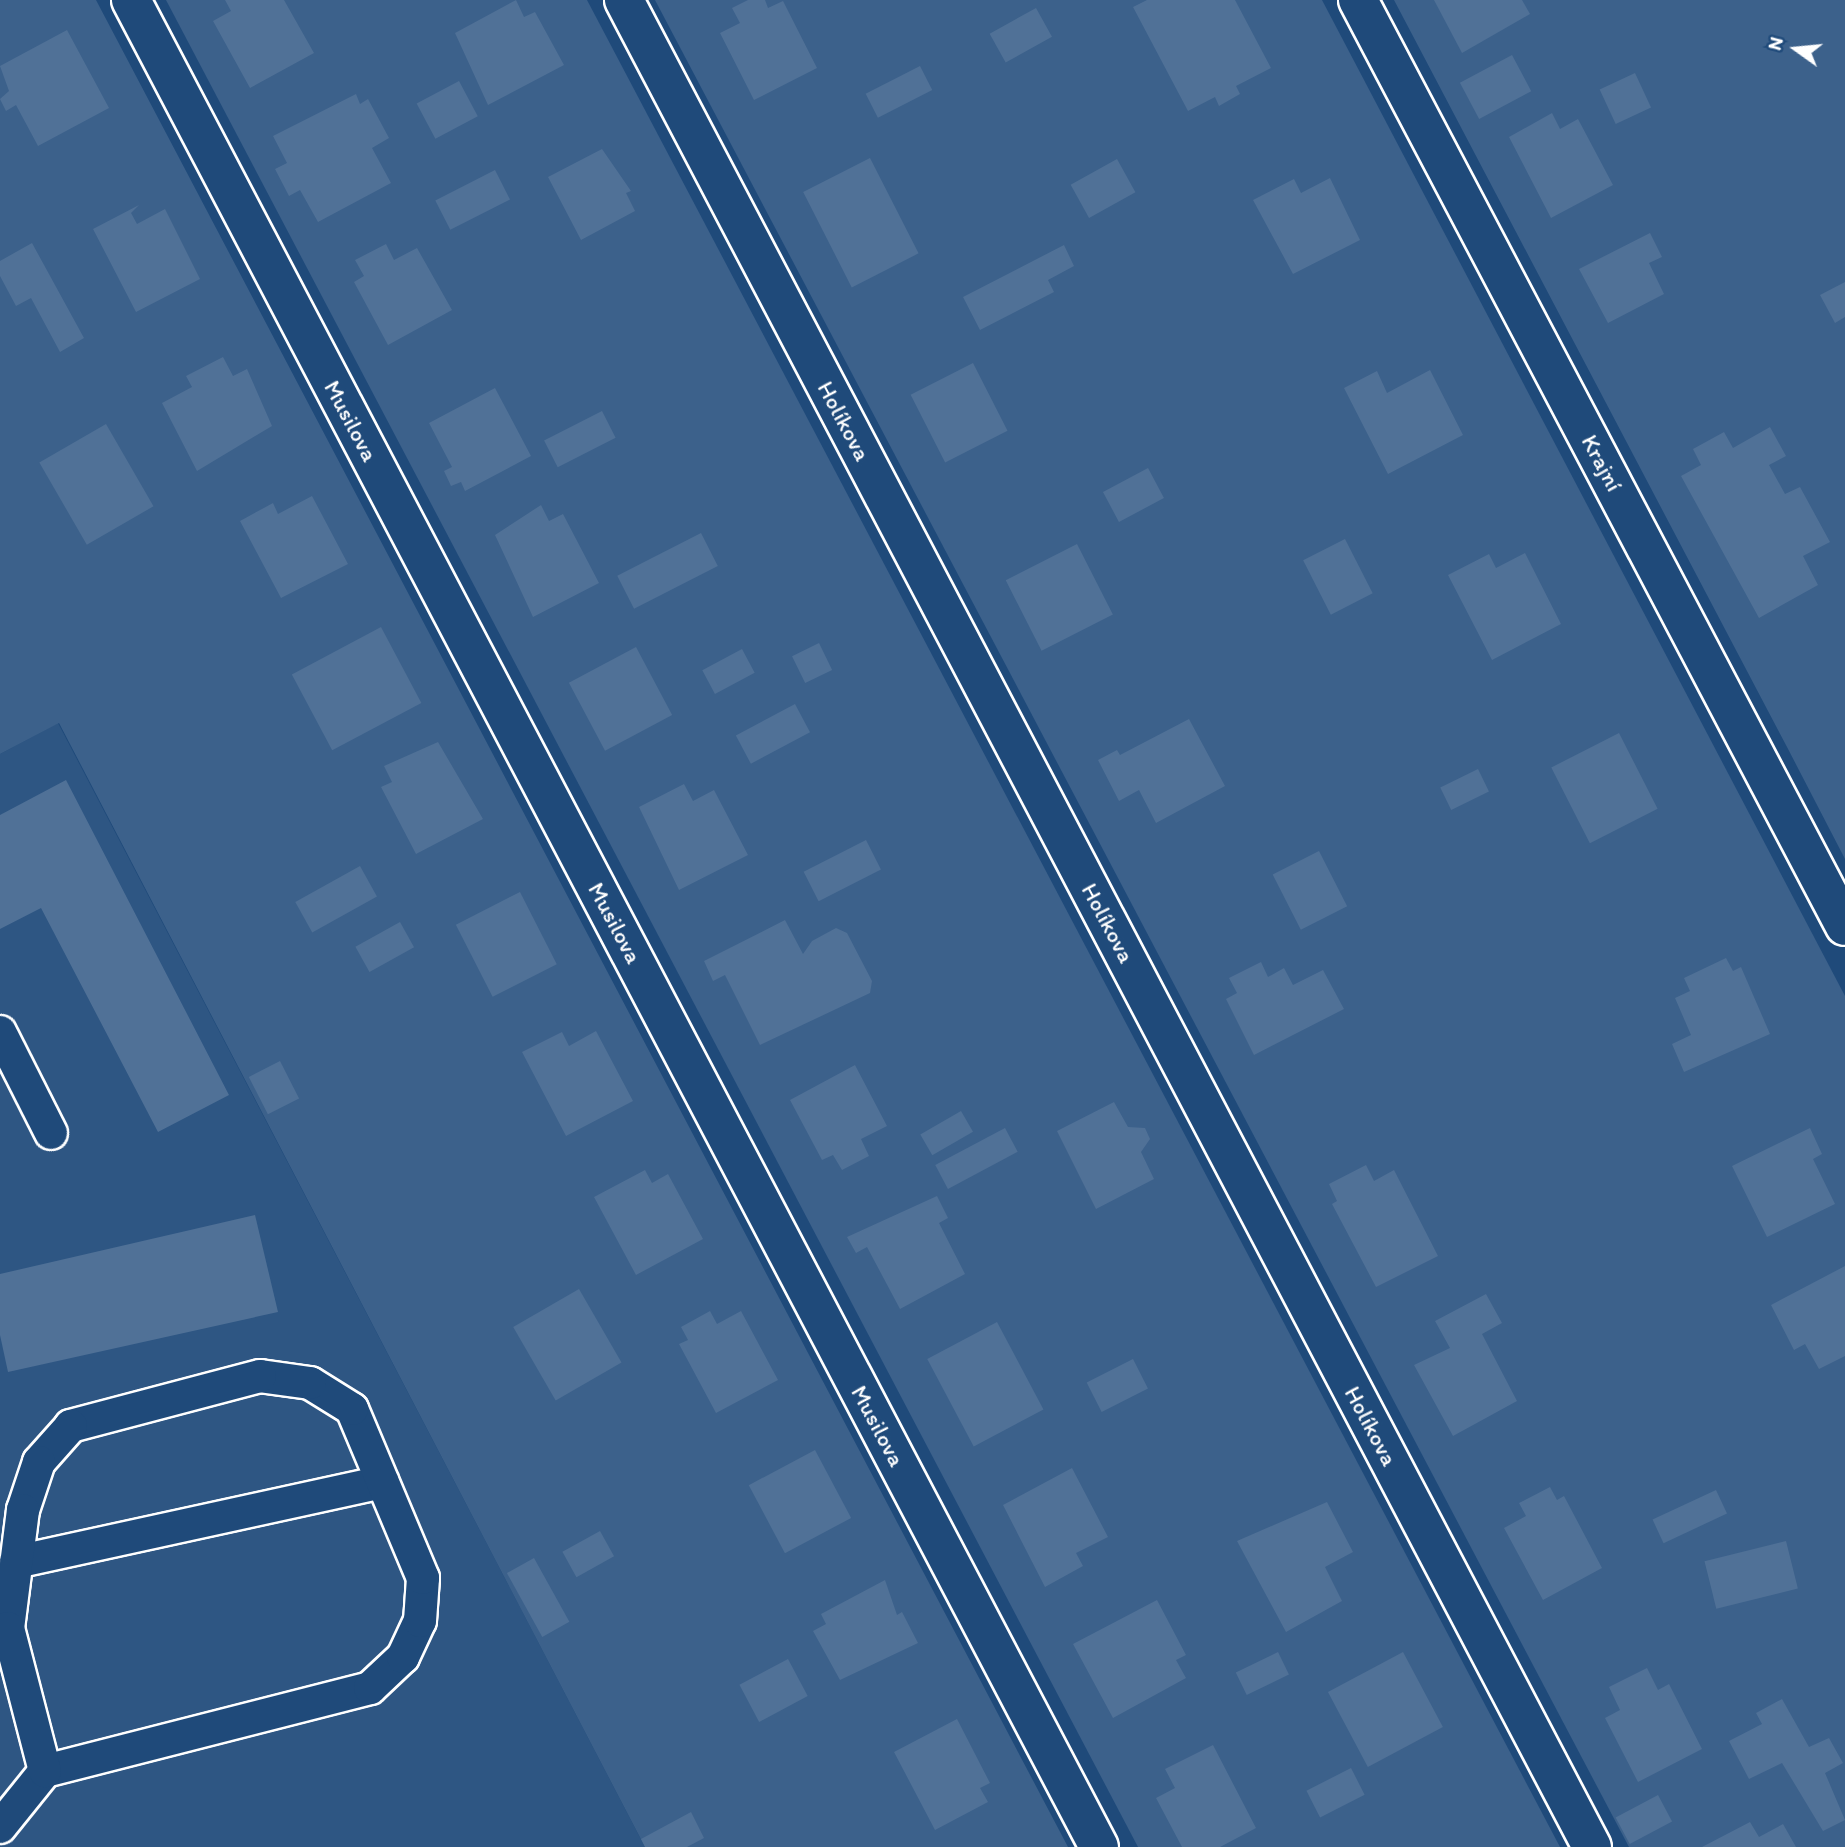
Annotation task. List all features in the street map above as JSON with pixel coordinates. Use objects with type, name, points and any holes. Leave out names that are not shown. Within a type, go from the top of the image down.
[{"type":"street","name":"Musilova","points":[[131,0],[1098,1847]]},
{"type":"street","name":"Holíkova","points":[[624,0],[1592,1847]]},
{"type":"street","name":"Krajní","points":[[1358,0],[1845,926]]},
{"type":"lane","points":[[0,1032],[51,1133]]},
{"type":"lane","points":[[0,1827],[46,1772],[370,1688],[403,1657],[420,1622],[423,1578],[352,1409],[310,1383],[260,1376],[71,1426],[39,1462],[23,1510],[8,1628],[46,1772]]},
{"type":"lane","points":[[16,1562],[382,1482]]},
{"type":"shaded area","points":[[0,0],[96,0],[1068,1847],[645,1847],[59,723],[0,754]]},
{"type":"shaded area","points":[[166,0],[587,0],[1560,1847],[1138,1847]]},
{"type":"shaded area","points":[[655,0],[1322,0],[1845,996],[1845,1847],[1629,1847]]},
{"type":"shaded area","points":[[1394,0],[1845,0],[1845,859],[1787,747]]},
{"type":"shaded area","points":[[58,723],[645,1847],[0,1847],[0,754]]},
{"type":"building","points":[[225,0],[284,0],[314,53],[250,88],[213,21],[231,11]]},
{"type":"building","points":[[516,0],[524,17],[535,12],[564,65],[488,105],[455,33]]},
{"type":"building","points":[[748,0],[765,0],[768,8],[783,1],[817,68],[754,100],[720,33],[740,23],[732,8]]},
{"type":"building","points":[[1147,0],[1235,0],[1271,68],[1236,86],[1240,94],[1219,106],[1215,97],[1188,111],[1133,7]]},
{"type":"building","points":[[1434,0],[1522,0],[1530,14],[1462,53]]},
{"type":"building","points":[[1036,8],[1052,37],[1006,63],[990,34]]},
{"type":"building","points":[[67,30],[109,108],[38,146],[16,105],[6,111],[0,99],[9,91],[0,66]]},
{"type":"building","points":[[1512,55],[1531,91],[1479,119],[1460,83]]},
{"type":"building","points":[[920,66],[932,90],[878,118],[866,94]]},
{"type":"building","points":[[1635,73],[1651,107],[1616,124],[1600,89]]},
{"type":"building","points":[[459,81],[478,116],[435,139],[417,104]]},
{"type":"building","points":[[356,94],[360,104],[368,99],[389,138],[372,148],[391,183],[318,222],[300,190],[289,196],[275,169],[287,163],[273,136]]},
{"type":"building","points":[[1552,113],[1560,129],[1578,119],[1613,185],[1551,218],[1509,137]]},
{"type":"building","points":[[602,149],[631,191],[626,193],[635,211],[581,240],[548,177]]},
{"type":"building","points":[[870,158],[919,253],[852,287],[803,192]]},
{"type":"building","points":[[1117,159],[1135,192],[1089,218],[1071,185]]},
{"type":"building","points":[[495,170],[510,199],[450,230],[435,200]]},
{"type":"building","points":[[1330,178],[1360,240],[1293,274],[1253,200],[1294,179],[1301,193]]},
{"type":"building","points":[[139,205],[131,213],[137,224],[165,209],[200,279],[136,312],[93,229]]},
{"type":"building","points":[[1650,233],[1662,257],[1649,263],[1664,294],[1608,323],[1579,269]]},
{"type":"building","points":[[32,243],[84,338],[60,352],[31,298],[16,306],[0,276],[0,261]]},
{"type":"building","points":[[386,244],[394,260],[417,248],[452,310],[388,345],[354,282],[364,276],[355,260]]},
{"type":"building","points":[[1064,245],[1074,266],[1048,280],[1054,292],[980,330],[963,297]]},
{"type":"building","points":[[1845,282],[1845,317],[1835,323],[1820,295]]},
{"type":"building","points":[[223,357],[233,376],[247,369],[272,426],[197,471],[162,403],[192,387],[186,376]]},
{"type":"building","points":[[973,363],[1008,431],[945,462],[911,395]]},
{"type":"building","points":[[1430,370],[1463,435],[1388,474],[1344,388],[1377,371],[1387,393]]},
{"type":"building","points":[[495,388],[531,456],[465,491],[461,482],[451,486],[444,471],[452,467],[429,423]]},
{"type":"building","points":[[602,411],[616,438],[558,467],[544,441]]},
{"type":"building","points":[[106,424],[154,506],[87,545],[39,462]]},
{"type":"building","points":[[1770,427],[1786,456],[1769,465],[1785,494],[1800,487],[1830,542],[1803,556],[1818,585],[1759,618],[1681,476],[1701,465],[1693,449],[1724,432],[1733,448]]},
{"type":"building","points":[[1148,468],[1164,498],[1119,522],[1103,492]]},
{"type":"building","points":[[312,496],[348,564],[281,598],[240,521],[273,503],[278,514]]},
{"type":"building","points":[[541,505],[549,521],[563,514],[599,583],[533,617],[495,535]]},
{"type":"building","points":[[701,533],[718,566],[634,609],[617,576]]},
{"type":"building","points":[[1345,539],[1373,593],[1331,615],[1303,560]]},
{"type":"building","points":[[1077,544],[1113,614],[1042,651],[1006,580]]},
{"type":"building","points":[[1525,553],[1561,624],[1492,660],[1448,575],[1489,554],[1496,568]]},
{"type":"building","points":[[381,627],[421,703],[332,750],[292,674]]},
{"type":"building","points":[[819,643],[832,670],[805,683],[792,656]]},
{"type":"building","points":[[636,647],[672,715],[605,751],[569,683]]},
{"type":"building","points":[[742,649],[755,673],[715,694],[702,670]]},
{"type":"building","points":[[795,704],[810,732],[751,764],[736,735]]},
{"type":"building","points":[[1189,719],[1225,786],[1156,823],[1139,790],[1119,801],[1098,760],[1117,750],[1120,755]]},
{"type":"building","points":[[1619,733],[1658,809],[1590,843],[1551,768]]},
{"type":"building","points":[[438,742],[483,819],[416,854],[381,787],[392,782],[384,766]]},
{"type":"building","points":[[1478,769],[1489,791],[1451,810],[1440,787]]},
{"type":"building","points":[[66,780],[229,1095],[158,1132],[41,908],[0,929],[0,815]]},
{"type":"building","points":[[684,784],[693,801],[714,790],[748,855],[679,890],[639,807]]},
{"type":"building","points":[[866,840],[881,869],[819,901],[804,872]]},
{"type":"building","points":[[1319,851],[1347,906],[1301,930],[1273,875]]},
{"type":"building","points":[[360,866],[377,897],[312,932],[295,902]]},
{"type":"building","points":[[520,892],[557,964],[493,997],[456,925]]},
{"type":"building","points":[[785,920],[803,954],[812,941],[836,928],[847,933],[872,981],[870,993],[760,1045],[725,975],[713,981],[704,961]]},
{"type":"building","points":[[400,922],[414,947],[369,972],[355,947]]},
{"type":"building","points":[[1726,958],[1733,971],[1741,967],[1770,1034],[1684,1072],[1672,1044],[1691,1035],[1675,998],[1690,991],[1684,978]]},
{"type":"building","points":[[1261,962],[1268,977],[1284,968],[1293,985],[1323,970],[1344,1009],[1254,1055],[1226,999],[1237,993],[1229,978]]},
{"type":"building","points":[[596,1031],[633,1101],[566,1136],[522,1052],[562,1032],[569,1046]]},
{"type":"building","points":[[280,1061],[299,1098],[268,1114],[249,1077]]},
{"type":"building","points":[[855,1065],[887,1126],[861,1139],[869,1156],[842,1170],[833,1155],[822,1160],[790,1100]]},
{"type":"building","points":[[1114,1102],[1128,1127],[1145,1128],[1150,1139],[1141,1152],[1154,1179],[1096,1209],[1057,1131]]},
{"type":"building","points":[[961,1111],[973,1132],[932,1155],[920,1134]]},
{"type":"building","points":[[1005,1128],[1018,1152],[948,1189],[935,1165]]},
{"type":"building","points":[[1810,1128],[1822,1154],[1813,1159],[1835,1204],[1767,1237],[1732,1166]]},
{"type":"building","points":[[1366,1165],[1374,1181],[1394,1170],[1438,1256],[1376,1287],[1332,1204],[1337,1201],[1329,1184]]},
{"type":"building","points":[[645,1170],[652,1183],[668,1174],[703,1239],[636,1275],[594,1197]]},
{"type":"building","points":[[937,1196],[948,1218],[939,1223],[965,1274],[900,1309],[867,1247],[856,1253],[847,1237]]},
{"type":"building","points":[[255,1215],[278,1312],[8,1372],[0,1335],[0,1274]]},
{"type":"building","points":[[1845,1266],[1845,1356],[1819,1369],[1805,1344],[1794,1350],[1771,1305]]},
{"type":"building","points":[[579,1289],[622,1363],[556,1401],[513,1327]]},
{"type":"building","points":[[1486,1294],[1502,1323],[1482,1334],[1517,1401],[1453,1436],[1414,1365],[1450,1348],[1435,1321]]},
{"type":"building","points":[[710,1311],[717,1324],[741,1311],[778,1380],[716,1413],[679,1344],[688,1340],[681,1327]]},
{"type":"building","points":[[997,1322],[1043,1409],[974,1447],[927,1359]]},
{"type":"building","points":[[1133,1359],[1148,1388],[1102,1412],[1087,1383]]},
{"type":"building","points":[[815,1450],[851,1518],[785,1553],[749,1485]]},
{"type":"building","points":[[1072,1468],[1108,1537],[1076,1553],[1083,1566],[1045,1587],[1003,1505]]},
{"type":"building","points":[[1550,1487],[1557,1500],[1564,1496],[1602,1568],[1543,1600],[1504,1528],[1526,1516],[1519,1503]]},
{"type":"building","points":[[1716,1490],[1727,1514],[1664,1543],[1653,1520]]},
{"type":"building","points":[[1327,1502],[1353,1552],[1325,1567],[1342,1601],[1286,1632],[1237,1541]]},
{"type":"building","points":[[600,1531],[614,1556],[576,1577],[562,1552]]},
{"type":"building","points":[[1786,1541],[1798,1589],[1716,1609],[1704,1561]]},
{"type":"building","points":[[534,1558],[569,1622],[542,1637],[507,1573]]},
{"type":"building","points":[[885,1580],[897,1615],[902,1612],[918,1643],[840,1680],[813,1631],[826,1624],[821,1614]]},
{"type":"building","points":[[1157,1600],[1186,1655],[1176,1660],[1186,1678],[1113,1718],[1073,1644]]},
{"type":"building","points":[[1278,1652],[1289,1674],[1247,1695],[1236,1673]]},
{"type":"building","points":[[1403,1652],[1443,1727],[1368,1767],[1328,1692]]},
{"type":"building","points":[[788,1659],[808,1696],[759,1722],[739,1685]]},
{"type":"building","points":[[1647,1668],[1658,1690],[1669,1684],[1702,1749],[1638,1782],[1605,1718],[1620,1710],[1609,1687]]},
{"type":"building","points":[[1782,1699],[1809,1747],[1829,1738],[1843,1763],[1825,1773],[1845,1820],[1823,1831],[1782,1763],[1749,1779],[1729,1741],[1762,1724],[1756,1713]]},
{"type":"building","points":[[957,1719],[990,1783],[980,1788],[988,1802],[935,1830],[894,1752]]},
{"type":"building","points":[[1213,1745],[1256,1828],[1220,1847],[1182,1847],[1156,1798],[1175,1788],[1165,1769]]},
{"type":"building","points":[[1351,1768],[1365,1795],[1320,1817],[1306,1791]]},
{"type":"building","points":[[1658,1795],[1672,1821],[1630,1844],[1616,1818]]},
{"type":"building","points":[[691,1812],[704,1838],[687,1847],[645,1847],[641,1839]]},
{"type":"building","points":[[1750,1822],[1759,1837],[1783,1824],[1796,1847],[1702,1847]]}]
